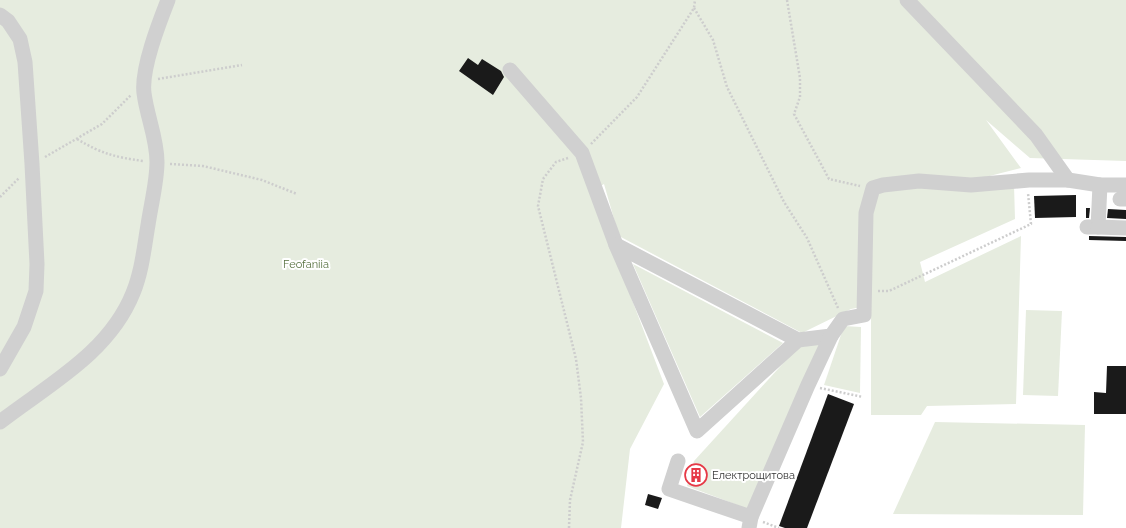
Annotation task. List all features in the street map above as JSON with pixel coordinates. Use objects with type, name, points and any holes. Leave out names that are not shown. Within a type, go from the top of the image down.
[{"type":"street","points":[[0,422],[86,358],[117,323],[133,293],[142,264],[157,163],[156,137],[144,94],[144,82],[158,26],[168,0]]},
{"type":"street","points":[[907,0],[1036,135],[1068,180]]},
{"type":"street","points":[[0,15],[8,21],[20,38],[25,62],[37,264],[36,291],[24,326],[0,369]]},
{"type":"street","points":[[510,70],[582,153],[616,246],[697,431],[798,340]]},
{"type":"street","points":[[678,461],[669,489],[750,522],[808,385],[831,336],[843,320],[864,315],[866,213],[873,188],[883,185],[919,180],[971,185],[1029,180],[1068,180],[1100,185],[1126,185]]},
{"type":"street","points":[[1100,185],[1092,227],[1126,228]]},
{"type":"street","points":[[616,246],[798,340],[831,336]]},
{"type":"path","points":[[569,528],[570,500],[583,442],[581,398],[576,359],[538,206],[542,179],[556,162],[582,153],[602,135],[637,97],[694,8],[695,0]]},
{"type":"path","points":[[787,0],[800,78],[800,97],[794,114],[829,179],[873,188]]},
{"type":"path","points":[[694,8],[713,40],[727,87],[784,202],[807,238],[843,320]]},
{"type":"path","points":[[0,197],[32,164],[102,124],[144,82],[242,65]]},
{"type":"path","points":[[76,139],[96,151],[115,157],[157,163],[203,166],[262,180],[297,194]]},
{"type":"path","points":[[864,292],[889,290],[1031,224],[1028,192]]},
{"type":"path","points":[[808,385],[863,397]]},
{"type":"path","points":[[773,528],[772,525],[779,528]]},
{"type":"green space","name":"Feofaniia","points":[[0,0],[1126,0],[1126,161],[1030,158],[986,120],[1021,168],[958,184],[1014,185],[1015,219],[920,262],[925,282],[1021,236],[1016,404],[927,406],[921,415],[871,415],[871,305],[851,309],[802,333],[619,236],[604,184],[591,192],[664,384],[630,449],[621,528],[0,528]]},
{"type":"green space","points":[[633,264],[783,343],[700,417]]},
{"type":"green space","points":[[1026,310],[1062,311],[1058,396],[1023,395]]},
{"type":"green space","points":[[844,326],[861,327],[860,393],[824,385]]},
{"type":"green space","points":[[821,344],[748,509],[687,486],[694,461],[798,347]]},
{"type":"green space","points":[[935,422],[1085,425],[1083,515],[893,514]]},
{"type":"building","points":[[468,58],[478,65],[482,59],[501,71],[504,77],[493,95],[459,71]]},
{"type":"building","points":[[1076,195],[1076,217],[1035,218],[1034,196]]},
{"type":"building","points":[[1086,208],[1090,208],[1089,218],[1086,218]]},
{"type":"building","points":[[1108,209],[1126,210],[1126,219],[1107,218]]},
{"type":"building","points":[[1089,236],[1126,237],[1126,241],[1089,240]]},
{"type":"building","points":[[1107,366],[1126,366],[1126,414],[1094,414],[1094,392],[1106,393]]},
{"type":"building","points":[[828,394],[854,404],[807,528],[785,528],[779,526]]},
{"type":"building","name":"Електрощитова","points":[[693,467],[704,470],[699,483],[689,479]]},
{"type":"building","points":[[648,494],[662,498],[658,509],[645,505]]},
{"type":"place","name":"Електрощитова","points":[[696,475]]}]
